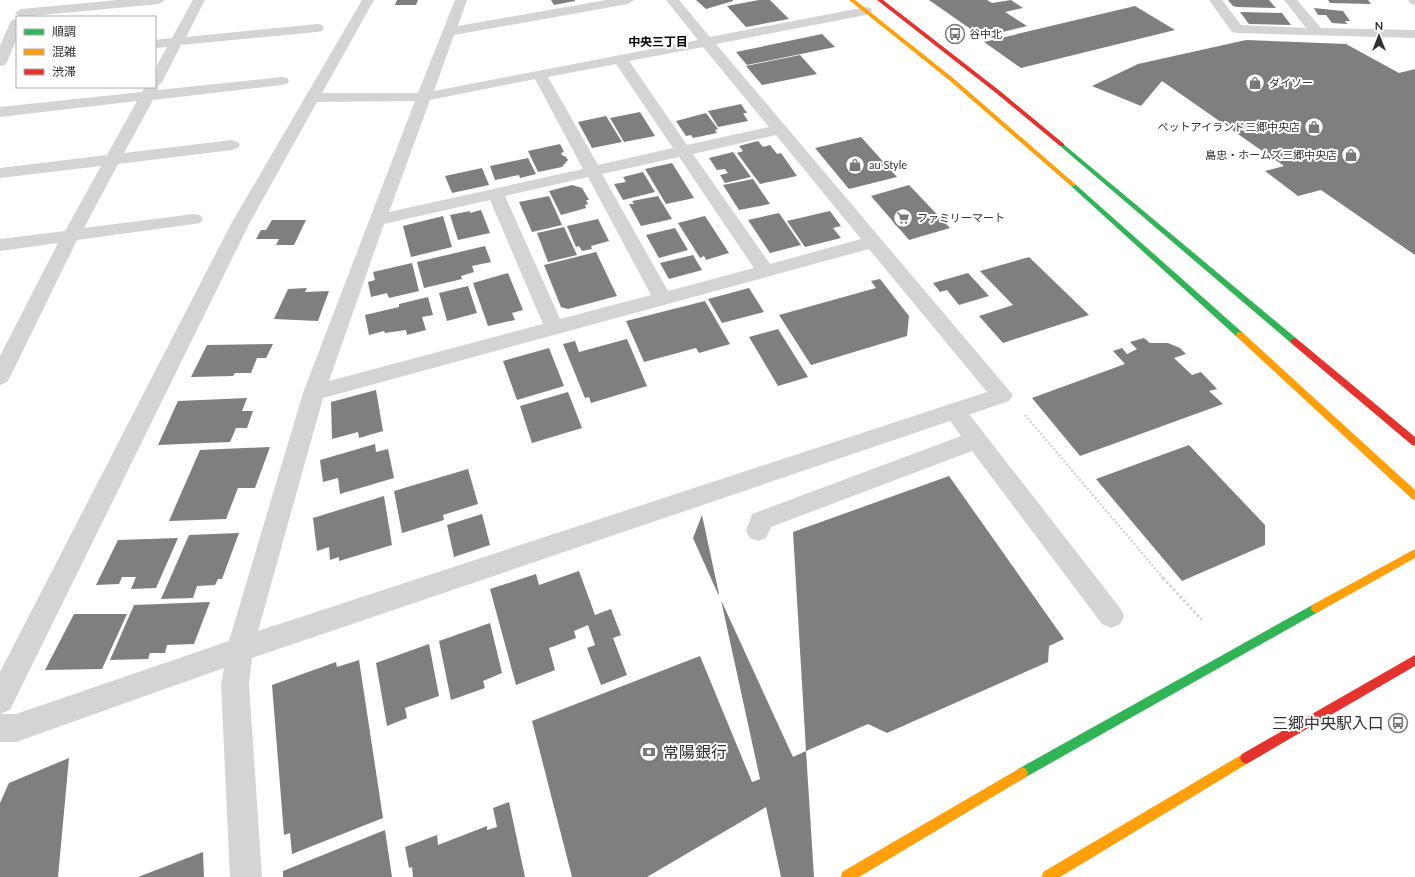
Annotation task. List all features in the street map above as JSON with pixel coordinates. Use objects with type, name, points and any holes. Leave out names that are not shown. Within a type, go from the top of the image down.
[{"type":"street","points":[[20,16],[28,0]]},
{"type":"street","points":[[35,16],[159,0]]},
{"type":"street","points":[[156,80],[199,0]]},
{"type":"street","points":[[0,700],[240,224],[368,0]]},
{"type":"street","points":[[246,877],[235,684],[240,650],[314,393],[423,97],[461,0]]},
{"type":"street","points":[[448,32],[628,0]]},
{"type":"street","points":[[0,728],[16,728],[240,650],[1002,395],[873,242],[708,41],[672,0]]},
{"type":"street","points":[[852,0],[926,58],[1043,158],[1210,307],[1415,496]]},
{"type":"street","points":[[880,0],[1014,106],[1415,442]]},
{"type":"street","points":[[1215,0],[1237,29],[1415,34]]},
{"type":"street","points":[[1290,0],[1317,32]]},
{"type":"street","points":[[312,98],[423,97],[866,11]]},
{"type":"street","points":[[1,61],[16,25]]},
{"type":"street","points":[[156,44],[317,28]]},
{"type":"street","points":[[1,61],[16,58]]},
{"type":"street","points":[[620,59],[765,270]]},
{"type":"street","points":[[540,75],[662,298]]},
{"type":"street","points":[[156,88],[282,81]]},
{"type":"street","points":[[0,112],[152,88]]},
{"type":"street","points":[[0,377],[55,265],[152,88]]},
{"type":"street","points":[[377,220],[780,129]]},
{"type":"street","points":[[0,173],[232,145]]},
{"type":"street","points":[[495,193],[554,327]]},
{"type":"street","points":[[0,245],[194,219]]},
{"type":"street","points":[[314,393],[873,242]]},
{"type":"street","points":[[954,411],[1111,616]]},
{"type":"street","points":[[758,531],[760,521],[976,440]]},
{"type":"street","points":[[847,877],[917,834],[1084,738],[1415,553]]},
{"type":"street","points":[[1048,877],[1217,775],[1415,660]]},
{"type":"path","points":[[1002,395],[1017,406],[1180,598],[1202,620]]},
{"type":"building","points":[[397,0],[418,0],[416,5],[395,5]]},
{"type":"building","points":[[551,0],[575,0],[575,1],[554,5]]},
{"type":"building","points":[[696,0],[733,0],[733,1],[706,9]]},
{"type":"building","points":[[759,0],[770,0],[789,19],[746,27],[727,6]]},
{"type":"building","points":[[929,0],[987,0],[992,3],[1011,0],[1023,8],[1005,12],[1027,26],[982,37]]},
{"type":"building","points":[[1228,0],[1269,0],[1276,8],[1237,7],[1233,6]]},
{"type":"building","points":[[1328,0],[1368,0],[1371,4],[1330,3]]},
{"type":"building","points":[[1135,6],[1175,30],[1021,68],[984,42]]},
{"type":"building","points":[[1314,8],[1343,11],[1350,21],[1345,21],[1347,24],[1332,23],[1326,15],[1318,15]]},
{"type":"building","points":[[1240,12],[1282,13],[1291,25],[1249,24]]},
{"type":"building","points":[[822,34],[835,47],[747,65],[736,52]]},
{"type":"building","points":[[1246,40],[1346,44],[1399,73],[1415,69],[1415,255],[1321,190],[1298,196],[1265,171],[1284,166],[1162,81],[1141,106],[1092,86],[1138,64]]},
{"type":"building","points":[[800,55],[817,74],[762,85],[746,66]]},
{"type":"building","points":[[741,104],[747,113],[743,113],[748,121],[718,127],[708,111]]},
{"type":"building","points":[[640,112],[655,136],[624,142],[610,118]]},
{"type":"building","points":[[706,113],[718,129],[715,130],[717,133],[693,138],[691,135],[686,136],[676,121]]},
{"type":"building","points":[[606,116],[622,142],[592,148],[578,122]]},
{"type":"building","points":[[861,137],[897,177],[849,189],[815,148]]},
{"type":"building","points":[[758,141],[763,147],[770,145],[777,154],[781,153],[797,176],[760,184],[737,153],[743,151],[739,146]]},
{"type":"building","points":[[560,144],[564,152],[561,153],[568,160],[562,167],[538,172],[528,151]]},
{"type":"building","points":[[733,152],[751,177],[725,183],[720,175],[728,173],[725,169],[717,170],[709,158]]},
{"type":"building","points":[[528,158],[536,174],[520,178],[519,175],[495,180],[490,166]]},
{"type":"building","points":[[672,163],[694,198],[666,204],[645,169]]},
{"type":"building","points":[[482,168],[489,185],[452,193],[445,176]]},
{"type":"building","points":[[643,172],[655,192],[623,200],[614,184],[626,182],[623,177]]},
{"type":"building","points":[[753,179],[770,204],[739,210],[723,185]]},
{"type":"building","points":[[572,185],[582,188],[589,200],[586,200],[588,204],[585,205],[586,208],[561,215],[549,191]]},
{"type":"building","points":[[909,185],[950,228],[909,240],[871,196]]},
{"type":"building","points":[[549,196],[562,225],[532,232],[519,202]]},
{"type":"building","points":[[658,196],[672,219],[641,226],[629,204],[634,204],[632,201]]},
{"type":"building","points":[[481,210],[490,233],[458,240],[450,215],[470,211],[470,213]]},
{"type":"building","points":[[830,211],[841,226],[833,228],[841,238],[805,247],[787,221]]},
{"type":"building","points":[[779,213],[801,245],[770,253],[748,220]]},
{"type":"building","points":[[443,216],[452,247],[411,257],[403,226]]},
{"type":"building","points":[[705,216],[729,253],[706,260],[704,256],[700,258],[678,223]]},
{"type":"building","points":[[598,219],[609,241],[591,246],[592,249],[582,251],[579,246],[576,247],[567,226]]},
{"type":"building","points":[[272,220],[306,220],[294,245],[276,245],[279,239],[256,239],[261,230],[266,230]]},
{"type":"building","points":[[564,227],[577,255],[548,262],[537,233]]},
{"type":"building","points":[[675,228],[688,250],[659,258],[646,235]]},
{"type":"building","points":[[485,246],[491,262],[472,266],[474,272],[461,276],[462,279],[424,288],[417,262]]},
{"type":"building","points":[[596,252],[617,296],[568,309],[561,307],[544,265]]},
{"type":"building","points":[[693,255],[702,270],[669,279],[660,263]]},
{"type":"building","points":[[1029,257],[1089,315],[1003,343],[979,316],[1013,305],[980,271]]},
{"type":"building","points":[[412,263],[419,291],[389,298],[387,293],[371,297],[368,282],[375,280],[373,272]]},
{"type":"building","points":[[508,273],[523,310],[512,313],[515,320],[488,326],[473,283]]},
{"type":"building","points":[[968,273],[989,296],[959,305],[947,290],[940,292],[933,283]]},
{"type":"building","points":[[880,279],[909,316],[907,336],[811,365],[779,315],[876,288],[871,281]]},
{"type":"building","points":[[468,286],[477,313],[447,321],[439,293]]},
{"type":"building","points":[[307,288],[305,292],[329,291],[318,321],[274,319],[288,289]]},
{"type":"building","points":[[749,288],[764,312],[722,323],[708,299]]},
{"type":"building","points":[[428,297],[433,315],[422,317],[426,330],[407,335],[406,330],[385,333],[384,331],[369,335],[365,315],[399,307],[399,304]]},
{"type":"building","points":[[705,301],[730,344],[699,353],[696,348],[644,362],[626,321]]},
{"type":"building","points":[[778,329],[808,377],[778,386],[749,337]]},
{"type":"building","points":[[1144,338],[1150,343],[1168,343],[1180,348],[1186,354],[1174,358],[1192,375],[1201,372],[1217,389],[1209,391],[1223,404],[1080,456],[1032,398],[1125,364],[1113,351],[1122,348],[1127,354],[1137,349],[1130,342]]},
{"type":"building","points":[[627,339],[647,386],[591,403],[589,397],[585,398],[563,344],[575,341],[579,352]]},
{"type":"building","points":[[273,344],[266,358],[257,358],[251,373],[235,373],[233,376],[191,377],[207,345]]},
{"type":"building","points":[[549,348],[564,386],[517,400],[503,361]]},
{"type":"building","points":[[376,390],[383,431],[359,438],[358,432],[332,439],[331,402]]},
{"type":"building","points":[[568,392],[582,428],[532,443],[520,406]]},
{"type":"building","points":[[247,398],[242,411],[253,411],[247,428],[236,428],[230,442],[158,445],[178,401]]},
{"type":"building","points":[[375,444],[376,452],[388,449],[394,478],[340,494],[338,478],[323,482],[320,460]]},
{"type":"building","points":[[1189,445],[1265,525],[1265,545],[1182,581],[1096,479]]},
{"type":"building","points":[[270,447],[255,488],[238,488],[226,519],[169,521],[200,450]]},
{"type":"building","points":[[468,469],[478,504],[443,515],[444,520],[402,533],[394,491]]},
{"type":"building","points":[[949,476],[1064,639],[1049,646],[1048,662],[887,733],[868,724],[806,751],[793,532]]},
{"type":"building","points":[[384,496],[392,545],[339,561],[339,557],[330,560],[329,547],[317,551],[313,518]]},
{"type":"building","points":[[482,514],[490,545],[454,557],[447,525]]},
{"type":"building","points":[[702,515],[719,594],[693,538]]},
{"type":"building","points":[[239,533],[222,579],[218,579],[215,585],[197,586],[193,598],[161,599],[189,535]]},
{"type":"building","points":[[178,538],[156,588],[131,589],[136,577],[122,577],[119,584],[96,585],[118,540]]},
{"type":"building","points":[[579,571],[595,615],[611,609],[621,635],[613,638],[627,675],[601,685],[587,648],[595,645],[588,625],[574,631],[576,638],[549,648],[555,670],[516,685],[490,589],[536,574],[539,585]]},
{"type":"building","points":[[721,600],[793,757],[806,751],[814,877],[781,877],[766,807],[647,877],[572,877],[532,721],[700,656],[752,782],[760,779]]},
{"type":"building","points":[[210,602],[194,644],[167,645],[165,653],[150,653],[148,659],[110,660],[134,605]]},
{"type":"building","points":[[74,614],[127,614],[102,669],[45,670]]},
{"type":"building","points":[[490,623],[502,673],[483,681],[485,688],[451,700],[439,641]]},
{"type":"building","points":[[429,644],[439,696],[405,708],[407,718],[387,726],[376,663]]},
{"type":"building","points":[[359,660],[383,818],[292,854],[290,833],[284,835],[272,685],[336,662],[337,667]]},
{"type":"building","points":[[69,758],[58,877],[0,877],[0,803],[9,783]]},
{"type":"building","points":[[509,802],[525,877],[413,877],[412,867],[409,868],[405,847],[437,835],[438,845],[487,826],[487,830],[497,827],[493,808]]},
{"type":"building","points":[[385,830],[392,877],[283,877],[283,871]]},
{"type":"building","points":[[203,852],[204,877],[138,877]]},
{"type":"traffic: fast","points":[[1062,145],[1294,341]]},
{"type":"traffic: fast","points":[[1073,185],[1240,335]]},
{"type":"traffic: fast","points":[[1022,773],[1316,608]]},
{"type":"traffic: slow","points":[[852,0],[951,79],[1073,185]]},
{"type":"traffic: slow","points":[[1240,335],[1415,496]]},
{"type":"traffic: slow","points":[[1316,608],[1415,553]]},
{"type":"traffic: slow","points":[[1048,877],[1246,758]]},
{"type":"traffic: slow","points":[[847,877],[1022,773]]},
{"type":"traffic: jam","points":[[880,0],[998,92],[1062,145]]},
{"type":"traffic: jam","points":[[1294,341],[1415,442]]},
{"type":"traffic: jam","points":[[1246,758],[1415,660]]},
{"type":"place","name":"谷中北","points":[[955,34]]},
{"type":"place","name":"ダイソー","points":[[1255,83]]},
{"type":"place","name":"ペットアイランド三郷中央店","points":[[1314,127]]},
{"type":"place","name":"島忠・ホームズ三郷中央店","points":[[1351,155]]},
{"type":"place","name":"au Style","points":[[855,165]]},
{"type":"place","name":"ファミリーマート","points":[[903,218]]},
{"type":"place","name":"三郷中央駅入口","points":[[1398,723]]},
{"type":"place","name":"常陽銀行","points":[[649,752]]},
{"type":"district","name":"中央三丁目","points":[[658,42]]}]
